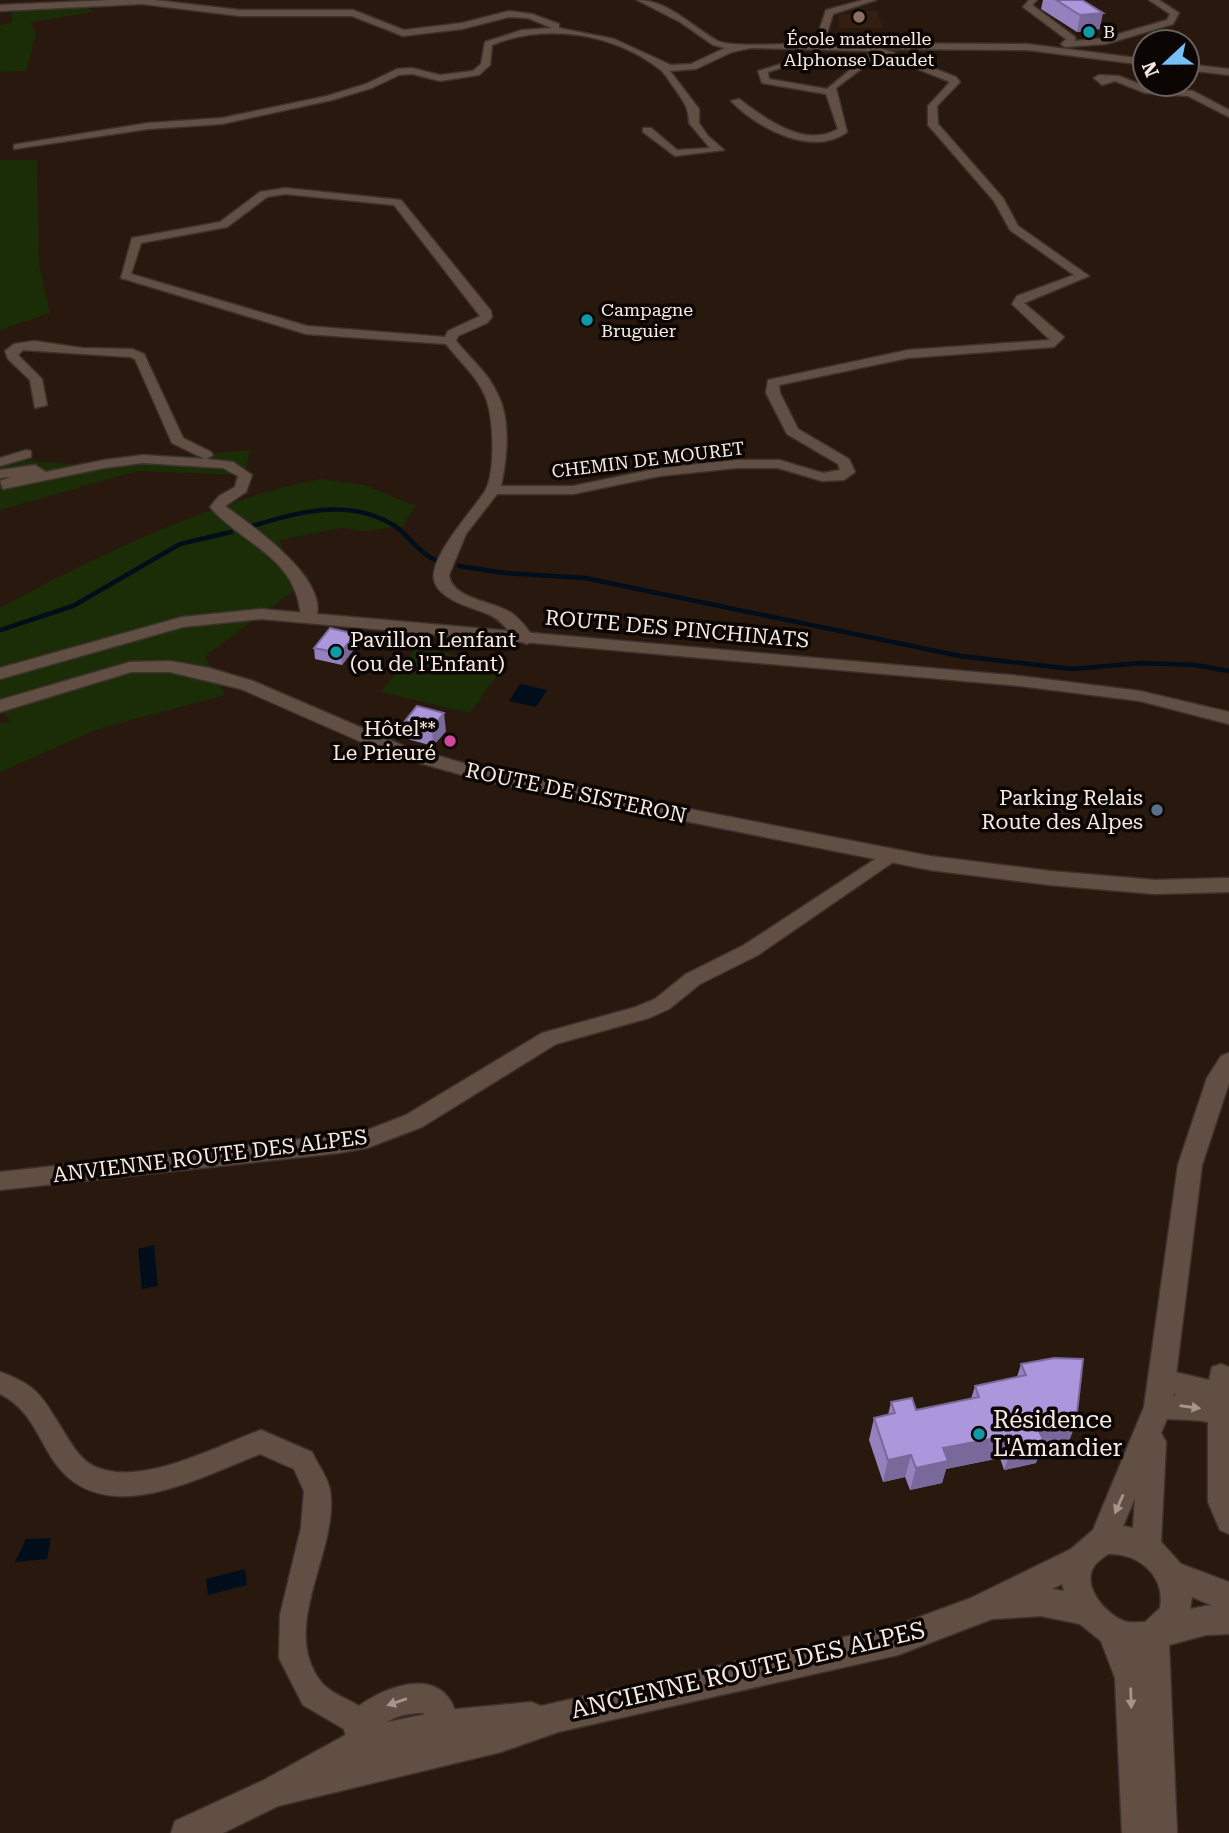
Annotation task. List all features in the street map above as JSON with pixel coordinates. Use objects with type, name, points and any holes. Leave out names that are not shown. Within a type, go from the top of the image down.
[{"type":"main road","name":"ROUTE DES PINCHINATS","points":[[0,674],[182,622],[248,615],[309,618],[1091,689],[1140,696],[1229,718]]},
{"type":"main road","name":"ROUTE DE SISTERON","points":[[0,706],[130,667],[151,665],[191,668],[226,677],[385,747],[436,763],[889,856],[1068,880],[1171,887],[1229,886]]},
{"type":"main road","name":"ROUTE DE SISTERON","points":[[1171,887],[1229,896]]},
{"type":"main road","points":[[1146,1548],[1155,1415],[1190,1165],[1219,1078],[1229,1062]]},
{"type":"main road","points":[[1103,1540],[1155,1415]]},
{"type":"main road","points":[[1161,1833],[1158,1633],[1175,1616],[1178,1596],[1172,1575],[1161,1559],[1146,1548],[1124,1540],[1103,1540],[1089,1548],[1079,1560],[1075,1584],[1086,1610],[1098,1623],[1113,1633],[1134,1638],[1158,1633],[1206,1620],[1229,1619]]},
{"type":"main road","name":"ANCIENNE ROUTE DES ALPES","points":[[187,1833],[365,1744],[501,1736],[558,1716],[898,1640],[978,1610],[1079,1560]]},
{"type":"main road","points":[[1172,1575],[1229,1597]]},
{"type":"main road","name":"ANCIENNE ROUTE DES ALPES","points":[[978,1610],[1028,1601],[1086,1610]]},
{"type":"main road","points":[[1113,1633],[1130,1678],[1138,1833]]},
{"type":"street","points":[[641,0],[683,20],[716,43],[730,47],[1040,49],[1131,60]]},
{"type":"street","points":[[819,46],[829,12],[867,4],[872,0]]},
{"type":"street","points":[[1040,49],[1046,45],[1106,41],[1170,22],[1175,13],[1153,0]]},
{"type":"street","points":[[0,8],[142,1],[240,13],[353,13],[403,33],[462,26],[495,16],[516,14],[611,40],[662,66],[694,109],[694,123],[704,138],[719,150],[676,153],[653,138],[648,130]]},
{"type":"street","points":[[1033,1],[1026,5],[1072,39],[1065,44]]},
{"type":"street","points":[[18,147],[148,126],[222,121],[329,98],[369,86],[397,72],[412,71],[440,78],[476,73],[485,65],[488,44],[500,38],[533,30],[573,31]]},
{"type":"street","points":[[662,66],[702,66],[730,47]]},
{"type":"street","points":[[974,47],[1074,53]]},
{"type":"street","points":[[778,66],[763,71],[765,81],[830,92],[882,49]]},
{"type":"street","name":"CHEMIN DE MOURET","points":[[493,490],[573,490],[660,472],[737,464],[779,464],[822,477],[839,477],[848,471],[844,462],[792,431],[773,393],[773,383],[908,354],[1054,344],[1058,337],[1018,304],[1021,299],[1083,276],[1020,234],[999,201],[933,125],[929,117],[932,104],[955,80],[882,49]]},
{"type":"street","points":[[1201,69],[1229,72]]},
{"type":"street","points":[[1105,83],[1099,78],[1116,78],[1145,90],[1189,93],[1229,114]]},
{"type":"street","points":[[736,101],[781,133],[827,136],[843,130],[830,92]]},
{"type":"street","points":[[450,341],[452,334],[483,320],[486,317],[485,311],[397,202],[285,191],[267,193],[223,225],[136,240],[125,276],[197,295],[306,330],[450,341],[492,395],[497,416],[498,472],[493,490],[459,533],[441,575],[442,583],[452,593],[507,618],[527,639]]},
{"type":"street","points":[[40,405],[36,379],[12,356],[15,348],[39,344],[76,351],[132,353],[140,358],[177,440],[245,475],[241,489],[224,499],[217,508],[287,562],[310,604],[309,618]]},
{"type":"street","points":[[0,463],[26,454]]},
{"type":"street","points":[[0,473],[35,469],[39,472],[6,483],[8,486],[106,462],[159,458],[186,459],[199,463],[220,461]]},
{"type":"street","points":[[0,463],[23,462],[25,465],[0,473]]},
{"type":"street","name":"ANVIENNE ROUTE DES ALPES","points":[[0,1181],[338,1144],[393,1131],[549,1038],[642,1013],[662,1004],[693,979],[751,950],[889,856]]},
{"type":"street","points":[[1162,1380],[1221,1394]]},
{"type":"street","points":[[0,1383],[19,1389],[40,1409],[58,1449],[77,1472],[106,1483],[142,1485],[172,1478],[261,1442],[300,1455],[312,1473],[318,1502],[314,1536],[295,1598],[290,1651],[302,1685],[365,1744]]},
{"type":"street","points":[[1155,1415],[1221,1394]]},
{"type":"street","points":[[1221,1394],[1222,1502],[1229,1521]]},
{"type":"street","points":[[365,1744],[367,1715],[413,1697],[429,1699],[440,1710],[440,1738]]},
{"type":"shaded area","name":"École maternelle Alphonse Daudet","points":[[857,11],[877,11],[883,28],[839,28],[838,14],[857,14]]},
{"type":"green space","points":[[78,3],[93,12],[31,22],[36,35],[26,71],[0,72],[0,25],[12,23],[12,12]]},
{"type":"green space","points":[[0,160],[37,160],[39,264],[50,313],[0,330]]},
{"type":"green space","points":[[250,450],[245,475],[137,471],[0,510],[0,459],[86,465]]},
{"type":"green space","points":[[320,479],[365,485],[415,506],[403,526],[366,531],[341,528],[280,540],[285,555],[311,578],[205,656],[225,695],[98,729],[0,772],[0,724],[10,721],[0,707],[0,608],[156,532],[238,501]]},
{"type":"green space","points":[[417,646],[504,666],[470,713],[381,692]]},
{"type":"water","points":[[520,684],[547,690],[536,707],[509,701]]},
{"type":"water","points":[[154,1245],[158,1286],[142,1289],[138,1249]]},
{"type":"water","points":[[51,1538],[47,1559],[15,1562],[26,1539]]},
{"type":"water","points":[[245,1569],[247,1585],[208,1595],[206,1579]]},
{"type":"building","points":[[1056,0],[1082,0],[1103,13],[1080,15]]},
{"type":"building","points":[[330,628],[356,634],[340,653],[314,648]]},
{"type":"building","points":[[417,706],[444,713],[432,728],[405,721]]},
{"type":"building","points":[[1054,1358],[1083,1359],[1076,1422],[1038,1429],[1044,1441],[1012,1448],[1007,1436],[943,1448],[948,1461],[916,1468],[911,1455],[888,1460],[874,1418],[895,1413],[891,1402],[912,1398],[916,1410],[979,1397],[975,1386],[1026,1375],[1021,1364]]},
{"type":"waterway","points":[[246,528],[321,510],[359,512],[395,526],[425,554],[437,561]]},
{"type":"waterway","points":[[0,630],[73,606],[180,544],[231,532]]},
{"type":"waterway","points":[[459,566],[505,573],[585,578],[960,656],[1072,669],[1142,663],[1195,665],[1229,671]]},
{"type":"place","name":"École maternelle Alphonse Daudet","points":[[859,17]]},
{"type":"place","name":"B","points":[[1089,32]]},
{"type":"place","name":"Campagne Bruguier","points":[[587,320]]},
{"type":"place","name":"Pavillon Lenfant (ou de l'Enfant)","points":[[336,652]]},
{"type":"place","name":"Hôtel** Le Prieuré","points":[[450,741]]},
{"type":"place","name":"Parking Relais Route des Alpes","points":[[1157,810]]},
{"type":"place","name":"Résidence L'Amandier","points":[[979,1434]]}]
